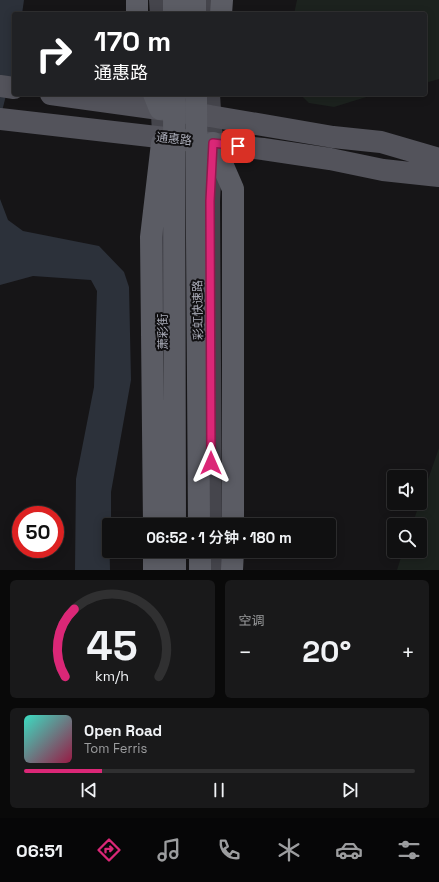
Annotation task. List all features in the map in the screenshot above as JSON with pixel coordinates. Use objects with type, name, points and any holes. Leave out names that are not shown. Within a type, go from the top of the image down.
[{"type":"highway","points":[[137,0],[137,12]]},
{"type":"highway","points":[[174,0],[174,12]]},
{"type":"highway","points":[[195,0],[195,12]]},
{"type":"highway","points":[[221,12],[222,0]]},
{"type":"highway","name":"彩虹快速路","points":[[196,96],[200,518]]},
{"type":"highway","name":"彩虹快速路","points":[[162,98],[175,518]]},
{"type":"highway","points":[[154,518],[151,236],[163,138]]},
{"type":"highway","points":[[213,143],[233,189],[233,518]]},
{"type":"highway","points":[[154,558],[154,570]]},
{"type":"highway","points":[[175,558],[175,570]]},
{"type":"highway","points":[[200,558],[200,570]]},
{"type":"highway","points":[[232,570],[233,558]]},
{"type":"main road","points":[[160,0],[160,12]]},
{"type":"main road","points":[[209,0],[209,12]]},
{"type":"main road","points":[[106,96],[162,98],[210,116],[333,137],[439,147]]},
{"type":"main road","points":[[210,96],[210,116],[213,143],[210,201],[212,518]]},
{"type":"main road","name":"萧彩街","points":[[162,98],[163,518]]},
{"type":"main road","name":"通惠路","points":[[2,119],[213,143],[330,159],[383,170],[439,176]]},
{"type":"main road","points":[[381,142],[439,160]]},
{"type":"main road","points":[[383,170],[439,187]]},
{"type":"main road","points":[[163,558],[163,570]]},
{"type":"main road","points":[[212,558],[212,570]]},
{"type":"shaded area","points":[[0,0],[24,0],[22,12],[12,12],[12,72],[0,119]]},
{"type":"shaded area","points":[[297,0],[439,0],[439,79],[427,82],[427,12],[294,12]]},
{"type":"shaded area","points":[[302,96],[370,96],[334,107],[309,103]]},
{"type":"shaded area","points":[[0,199],[8,220],[23,231],[99,246],[124,272],[129,287],[131,380],[111,492],[111,518],[102,518],[102,558],[110,558],[110,570],[75,570],[76,479],[94,387],[97,291],[91,280],[33,276],[0,285]]},
{"type":"shaded area","points":[[439,448],[439,570],[397,570],[401,558],[427,558],[427,518],[414,518],[417,510],[427,510],[427,482]]},
{"type":"route","points":[[211,463],[210,201],[213,143],[238,146]]}]
